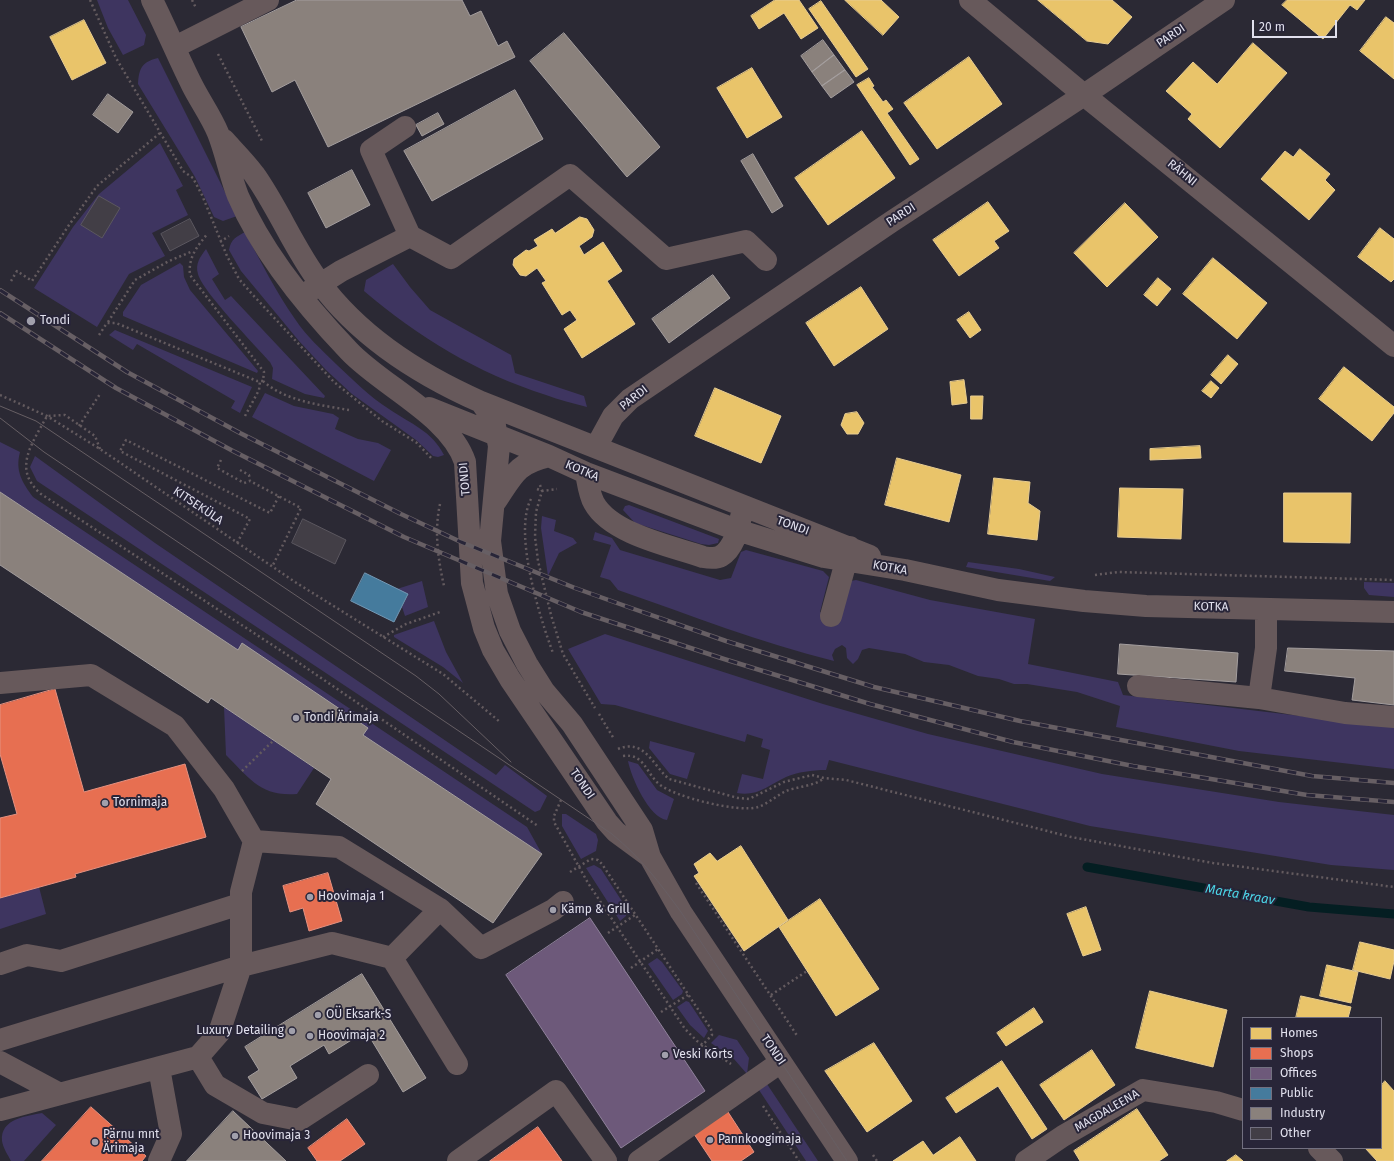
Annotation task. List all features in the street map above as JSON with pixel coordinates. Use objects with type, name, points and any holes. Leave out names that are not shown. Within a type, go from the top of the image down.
[{"type":"street","name":"TONDI","points":[[152,0],[191,83],[218,133],[238,195],[248,216],[272,257],[330,332],[373,373],[413,402],[451,436],[461,449],[465,462],[472,583],[484,628],[493,650],[518,691],[607,822],[616,832],[650,857]]},
{"type":"street","points":[[175,47],[268,0]]},
{"type":"street","name":"RÄHNI","points":[[970,0],[1084,95],[1394,346]]},
{"type":"street","name":"PARDI","points":[[596,447],[613,416],[630,399],[891,222],[1084,95],[1224,0]]},
{"type":"street","points":[[405,127],[371,150],[410,236],[451,258],[570,175],[666,259],[746,241],[766,260]]},
{"type":"street","name":"TONDI","points":[[218,133],[254,174],[304,260],[320,284],[344,311],[388,350],[454,390],[481,402],[496,426],[499,459],[490,541],[497,594],[510,631],[527,664],[544,691],[572,724],[642,830],[650,857],[681,912],[847,1161]]},
{"type":"street","points":[[301,296],[320,284],[410,236]]},
{"type":"street","name":"KOTKA","points":[[413,402],[496,426],[549,456],[587,482],[824,557],[848,554]]},
{"type":"street","name":"TONDI","points":[[496,426],[596,447],[739,505],[848,554],[905,570]]},
{"type":"street","points":[[465,462],[468,450],[496,426]]},
{"type":"street","points":[[494,504],[519,468],[530,461],[549,456]]},
{"type":"street","points":[[587,482],[594,503],[602,513],[630,533],[703,557],[713,558],[721,556],[734,540],[741,519],[739,505]]},
{"type":"street","points":[[831,616],[848,554]]},
{"type":"street","name":"KOTKA","points":[[905,570],[998,590],[1084,601],[1146,606],[1394,612]]},
{"type":"street","points":[[1259,698],[1266,648],[1266,609]]},
{"type":"street","points":[[0,683],[91,675],[175,726],[224,789],[254,841],[241,892],[241,966],[219,1034],[198,1057],[58,1093],[0,1110]]},
{"type":"street","points":[[1138,686],[1259,698],[1344,713],[1394,716]]},
{"type":"street","points":[[254,841],[339,847],[440,909],[481,948],[553,910],[563,902]]},
{"type":"street","points":[[0,964],[27,955],[61,961],[240,904]]},
{"type":"street","points":[[392,958],[440,909]]},
{"type":"street","points":[[0,1040],[241,966],[332,943],[392,958],[457,1064]]},
{"type":"street","points":[[198,1057],[215,1085],[264,1113],[298,1120],[368,1075]]},
{"type":"street","points":[[0,1062],[58,1093]]},
{"type":"street","points":[[640,1161],[781,1062]]},
{"type":"street","points":[[159,1068],[171,1134],[159,1161]]},
{"type":"street","name":"MAGDALEENA","points":[[1026,1161],[1063,1136],[1143,1090],[1216,1102],[1242,1110]]},
{"type":"street","points":[[458,1161],[556,1091],[606,1161]]},
{"type":"street","points":[[1320,1149],[1332,1161]]},
{"type":"path","points":[[90,0],[116,58],[183,171],[193,178],[204,200],[220,242],[239,279],[321,370],[364,408],[417,443],[436,465]]},
{"type":"path","points":[[207,31],[264,145]]},
{"type":"path","points":[[11,281],[17,271],[32,281],[97,186],[160,133]]},
{"type":"path","points":[[208,233],[194,251],[189,266],[190,275],[264,372],[259,390],[244,416]]},
{"type":"path","points":[[99,335],[135,280],[169,261],[194,251]]},
{"type":"path","points":[[107,323],[113,322],[120,324],[262,381],[270,388],[304,401],[349,410]]},
{"type":"path","points":[[80,426],[100,394]]},
{"type":"path","name":"KITSEKÜLA","points":[[0,395],[47,416],[100,449],[272,567],[383,638],[443,674],[500,722]]},
{"type":"path","points":[[100,449],[95,436],[65,415],[47,416],[28,455],[25,468],[27,478],[32,486],[41,494],[283,652],[538,826]]},
{"type":"path","points":[[237,543],[250,519],[120,451],[126,440],[270,513],[279,496]]},
{"type":"path","points":[[221,460],[217,468],[244,483],[250,481]]},
{"type":"path","points":[[240,470],[248,475],[250,481],[301,508],[272,567]]},
{"type":"path","points":[[539,481],[542,491],[536,512],[535,537],[538,561],[557,637],[574,674],[613,735],[615,751],[617,754]]},
{"type":"path","points":[[535,493],[537,489],[542,491],[570,488],[587,482]]},
{"type":"path","points":[[532,496],[528,505],[526,521],[528,558],[541,618],[556,660]]},
{"type":"path","points":[[441,497],[437,523],[437,543],[440,568],[446,593]]},
{"type":"path","points":[[1092,575],[1118,572],[1394,580]]},
{"type":"path","points":[[383,638],[406,624],[440,612]]},
{"type":"path","points":[[224,789],[274,740]]},
{"type":"path","points":[[615,751],[622,747],[638,748],[650,756],[662,774],[669,779],[738,798],[749,799],[759,796],[774,786],[794,778],[812,775],[824,778],[846,780],[1071,837],[1213,863],[1394,887]]},
{"type":"path","points":[[620,757],[630,756],[640,760],[657,783],[671,792],[738,809],[758,807],[785,792],[819,783],[824,778]]},
{"type":"path","points":[[558,806],[554,822],[579,866],[617,927],[690,1036],[727,1061],[748,1085],[799,1161]]},
{"type":"path","points":[[570,872],[591,859],[598,860],[713,1032],[694,1054]]},
{"type":"path","points":[[696,882],[801,1041]]},
{"type":"path","points":[[608,933],[635,915]]},
{"type":"path","points":[[631,968],[658,950]]},
{"type":"path","points":[[771,994],[807,971]]},
{"type":"path","points":[[661,1012],[688,995]]},
{"type":"path","points":[[872,1154],[876,1161]]},
{"type":"shaded area","points":[[97,0],[128,0],[146,35],[144,45],[123,55],[108,28]]},
{"type":"shaded area","points":[[158,58],[237,216],[223,221],[214,217],[195,177],[138,84],[142,66]]},
{"type":"shaded area","points":[[160,143],[183,186],[176,190],[188,215],[152,233],[165,256],[129,274],[97,327],[34,288],[73,227],[99,194]]},
{"type":"shaded area","points":[[245,232],[281,298],[309,337],[368,394],[427,434],[444,455],[438,457],[433,456],[416,440],[352,394],[326,370],[299,341],[241,271],[229,250],[234,239]]},
{"type":"shaded area","points":[[206,249],[219,274],[212,279],[225,300],[231,296],[325,396],[324,398],[305,394],[272,379],[273,368],[270,362],[219,305],[202,282],[198,274],[197,267],[200,258]]},
{"type":"shaded area","points":[[180,263],[183,266],[184,277],[190,290],[258,371],[257,373],[123,316],[123,312],[141,285]]},
{"type":"shaded area","points":[[393,264],[430,310],[511,355],[515,373],[584,396],[587,407],[551,397],[472,365],[427,338],[384,308],[364,291],[366,280]]},
{"type":"shaded area","points":[[115,330],[252,387],[240,413],[231,408],[235,401],[137,344],[133,350],[109,335]]},
{"type":"shaded area","points":[[265,393],[294,406],[333,414],[339,418],[335,429],[358,439],[378,443],[391,450],[374,481],[252,417]]},
{"type":"shaded area","points":[[0,442],[20,452],[18,465],[20,476],[33,497],[527,827],[542,854],[363,735],[242,644],[238,650],[0,492]]},
{"type":"shaded area","points":[[35,456],[155,543],[496,775],[505,765],[547,796],[540,810],[535,812],[37,481],[30,467]]},
{"type":"shaded area","points":[[629,505],[719,539],[718,543],[709,545],[701,544],[635,523],[623,510],[625,506]]},
{"type":"shaded area","points":[[542,516],[556,520],[554,531],[573,538],[577,543],[559,553],[548,576],[541,528]]},
{"type":"shaded area","points":[[595,532],[612,538],[620,550],[720,580],[731,578],[741,552],[746,550],[823,571],[829,577],[820,612],[831,616],[851,581],[856,580],[930,600],[1035,619],[1028,664],[1118,682],[1123,695],[1394,727],[1394,769],[1239,751],[1116,727],[1120,706],[1077,692],[1027,684],[1014,684],[999,679],[978,676],[949,665],[924,662],[905,654],[869,648],[862,650],[858,659],[853,664],[847,658],[846,648],[842,645],[835,649],[832,655],[834,661],[780,646],[618,590],[610,580],[600,577],[611,545],[593,540]]},
{"type":"shaded area","points":[[968,562],[1019,569],[1055,577],[1050,581],[966,567]]},
{"type":"shaded area","points":[[422,581],[428,607],[405,616],[402,607],[408,595],[397,589]]},
{"type":"shaded area","points":[[1364,582],[1394,583],[1394,597],[1369,595],[1364,588]]},
{"type":"shaded area","points":[[434,621],[446,652],[463,683],[443,667],[394,637],[394,635]]},
{"type":"shaded area","points":[[605,634],[823,704],[928,734],[1102,774],[1279,802],[1394,815],[1394,870],[1331,865],[1090,826],[829,760],[826,770],[795,774],[757,792],[744,794],[737,793],[742,774],[763,779],[770,750],[761,747],[763,739],[747,734],[745,742],[615,705],[601,704],[568,649]]},
{"type":"shaded area","points":[[224,707],[314,768],[297,794],[285,794],[265,789],[249,778],[226,755]]},
{"type":"shaded area","points":[[650,741],[695,753],[687,779],[670,774],[649,748]]},
{"type":"shaded area","points":[[628,761],[638,764],[657,790],[674,799],[667,820],[660,818],[642,796],[633,777]]},
{"type":"shaded area","points":[[562,814],[566,814],[596,834],[598,840],[596,851],[581,859],[562,826]]},
{"type":"shaded area","points":[[594,865],[601,869],[627,909],[626,916],[620,921],[586,868]]},
{"type":"shaded area","points":[[39,887],[46,914],[0,929],[0,898]]},
{"type":"shaded area","points":[[657,958],[662,962],[683,991],[682,994],[673,1000],[648,964]]},
{"type":"shaded area","points":[[686,1001],[689,1002],[708,1031],[704,1038],[690,1025],[677,1007]]},
{"type":"shaded area","points":[[719,1035],[737,1040],[749,1058],[747,1074],[734,1059],[711,1043]]},
{"type":"shaded area","points":[[767,1084],[818,1161],[806,1161],[759,1090]]},
{"type":"shaded area","points":[[42,1113],[56,1125],[24,1161],[11,1161],[4,1149],[2,1141],[5,1127],[23,1117]]},
{"type":"building: Homes","points":[[775,0],[799,0],[818,28],[801,39],[784,13],[759,29],[751,16]]},
{"type":"building: Homes","points":[[845,0],[881,0],[899,17],[883,35]]},
{"type":"building: Homes","points":[[1038,0],[1112,0],[1132,17],[1108,44],[1087,41]]},
{"type":"building: Homes","points":[[1287,0],[1365,0],[1357,10],[1350,5],[1323,39],[1282,5]]},
{"type":"building: Homes","points":[[821,1],[868,69],[856,77],[809,9]]},
{"type":"building: Homes","points":[[1386,17],[1394,23],[1394,79],[1360,51]]},
{"type":"building: Homes","points":[[84,20],[106,63],[72,80],[50,37]]},
{"type":"building: Homes","points":[[1253,43],[1287,73],[1220,148],[1188,119],[1192,114],[1166,91],[1193,62],[1217,84]]},
{"type":"building: Homes","points":[[969,57],[1002,104],[937,149],[904,103]]},
{"type":"building: Homes","points":[[752,68],[782,117],[747,138],[717,88]]},
{"type":"building: Homes","points":[[869,78],[874,86],[872,87],[883,102],[886,100],[893,109],[887,113],[919,159],[910,165],[857,85]]},
{"type":"building: Homes","points":[[862,131],[895,178],[828,225],[795,178]]},
{"type":"building: Homes","points":[[1300,149],[1330,174],[1325,180],[1335,190],[1309,220],[1261,179],[1285,151],[1293,157]]},
{"type":"building: Homes","points":[[988,202],[1009,231],[994,241],[999,248],[959,276],[933,240]]},
{"type":"building: Homes","points":[[1125,203],[1158,237],[1107,287],[1074,253]]},
{"type":"building: Homes","points":[[580,217],[587,219],[594,230],[592,237],[579,246],[584,255],[603,242],[622,271],[607,281],[635,324],[582,358],[564,329],[577,320],[570,310],[562,315],[542,283],[546,281],[537,268],[526,276],[520,275],[513,265],[514,259],[526,250],[529,251],[538,246],[534,240],[552,229],[555,233]]},
{"type":"building: Homes","points":[[1380,228],[1394,239],[1394,279],[1391,282],[1358,257]]},
{"type":"building: Homes","points":[[1213,258],[1267,303],[1237,339],[1183,294]]},
{"type":"building: Homes","points":[[1158,278],[1171,289],[1157,306],[1144,295]]},
{"type":"building: Homes","points":[[861,287],[888,329],[834,366],[806,323]]},
{"type":"building: Homes","points":[[969,312],[981,330],[970,338],[957,320]]},
{"type":"building: Homes","points":[[1228,355],[1238,364],[1221,384],[1211,375]]},
{"type":"building: Homes","points":[[1344,367],[1394,407],[1394,413],[1372,441],[1319,399]]},
{"type":"building: Homes","points":[[964,380],[967,403],[952,405],[950,382]]},
{"type":"building: Homes","points":[[1211,381],[1219,388],[1211,398],[1202,391]]},
{"type":"building: Homes","points":[[715,388],[781,416],[761,463],[695,436]]},
{"type":"building: Homes","points":[[971,396],[983,396],[982,419],[971,419]]},
{"type":"building: Homes","points":[[857,412],[864,423],[858,434],[847,434],[841,425],[845,414]]},
{"type":"building: Homes","points":[[1200,446],[1201,458],[1150,460],[1150,449]]},
{"type":"building: Homes","points":[[897,458],[961,475],[949,522],[885,505]]},
{"type":"building: Homes","points":[[994,478],[1030,482],[1028,503],[1040,511],[1037,540],[988,534]]},
{"type":"building: Homes","points":[[1120,488],[1183,489],[1181,539],[1118,537]]},
{"type":"building: Homes","points":[[1284,493],[1351,493],[1350,543],[1284,542]]},
{"type":"building: Homes","points":[[741,846],[788,920],[744,951],[694,876],[699,873],[694,864],[710,853],[717,861]]},
{"type":"building: Homes","points":[[820,899],[879,989],[836,1016],[779,927]]},
{"type":"building: Homes","points":[[1086,907],[1101,950],[1083,956],[1067,914]]},
{"type":"building: Homes","points":[[1360,942],[1394,950],[1394,961],[1390,979],[1353,970]]},
{"type":"building: Homes","points":[[1327,965],[1358,972],[1351,1003],[1320,996]]},
{"type":"building: Homes","points":[[1150,991],[1227,1010],[1213,1067],[1136,1048]]},
{"type":"building: Homes","points":[[1301,996],[1351,1007],[1348,1017],[1296,1017]]},
{"type":"building: Homes","points":[[1034,1008],[1043,1022],[1006,1046],[997,1033]]},
{"type":"building: Homes","points":[[874,1043],[912,1101],[867,1132],[825,1071]]},
{"type":"building: Homes","points":[[1092,1050],[1115,1085],[1064,1120],[1040,1085]]},
{"type":"building: Homes","points":[[1002,1061],[1047,1129],[1032,1139],[998,1086],[956,1113],[946,1098]]},
{"type":"building: Homes","points":[[1385,1081],[1394,1091],[1394,1161],[1377,1161],[1366,1149],[1382,1149],[1382,1085]]},
{"type":"building: Homes","points":[[1137,1109],[1168,1155],[1159,1161],[1080,1161],[1074,1151]]},
{"type":"building: Homes","points":[[960,1137],[976,1161],[893,1161],[923,1141],[933,1155]]},
{"type":"building: Homes","points":[[1236,1155],[1243,1161],[1227,1161]]},
{"type":"building: Shops","name":"Tornimaja","points":[[55,689],[84,792],[185,764],[206,837],[75,874],[76,877],[0,898],[0,818],[17,814],[0,754],[0,705]]},
{"type":"building: Shops","name":"Hoovimaja 1","points":[[328,873],[342,921],[309,931],[303,908],[290,912],[283,886]]},
{"type":"building: Shops","name":"Pärnu mnt Ärimaja","points":[[91,1107],[146,1156],[142,1161],[42,1161]]},
{"type":"building: Shops","points":[[728,1112],[754,1152],[741,1161],[712,1161],[694,1134]]},
{"type":"building: Shops","points":[[347,1119],[365,1144],[340,1161],[317,1161],[308,1148]]},
{"type":"building: Shops","points":[[538,1127],[562,1161],[490,1161]]},
{"type":"building: Offices","points":[[590,918],[705,1091],[621,1148],[506,975]]},
{"type":"building: Public","points":[[365,573],[408,594],[394,622],[351,601]]},
{"type":"building: Industry","points":[[297,0],[462,0],[470,16],[481,11],[498,46],[507,41],[515,57],[328,147],[295,80],[272,92],[241,27]]},
{"type":"building: Industry","points":[[564,33],[660,147],[627,177],[530,61]]},
{"type":"building: Industry","points":[[823,40],[834,55],[812,72],[801,56]]},
{"type":"building: Industry","points":[[834,55],[845,70],[822,86],[812,72]]},
{"type":"building: Industry","points":[[845,70],[854,82],[831,98],[822,86]]},
{"type":"building: Industry","points":[[515,90],[543,139],[432,201],[404,151]]},
{"type":"building: Industry","points":[[108,94],[133,112],[118,133],[93,115]]},
{"type":"building: Industry","points":[[438,113],[444,124],[422,136],[416,125]]},
{"type":"building: Industry","points":[[753,154],[783,206],[772,213],[741,161]]},
{"type":"building: Industry","points":[[352,170],[370,205],[326,228],[308,193]]},
{"type":"building: Industry","points":[[713,275],[730,298],[669,343],[652,319]]},
{"type":"building: Industry","name":"Tondi Ärimaja","points":[[0,492],[238,650],[242,643],[368,728],[363,735],[542,854],[493,923],[316,804],[331,779],[211,698],[208,703],[0,565]]},
{"type":"building: Industry","points":[[1120,644],[1238,653],[1236,682],[1118,674]]},
{"type":"building: Industry","points":[[1288,648],[1394,651],[1394,705],[1352,700],[1355,678],[1285,671]]},
{"type":"building: Industry","name":"Hoovimaja 2","points":[[362,974],[426,1078],[403,1092],[366,1031],[329,1054],[324,1045],[290,1066],[297,1078],[262,1099],[248,1077],[259,1070],[245,1047]]},
{"type":"building: Industry","name":"Hoovimaja 3","points":[[233,1111],[286,1161],[187,1161]]},
{"type":"building: Other","points":[[99,196],[120,208],[102,238],[81,225]]},
{"type":"building: Other","points":[[190,219],[199,236],[170,251],[161,234]]},
{"type":"building: Other","points":[[303,519],[346,540],[335,564],[292,543]]},
{"type":"waterway","name":"Marta kraav","points":[[1087,867],[1309,907],[1394,914]]},
{"type":"tram line","points":[[0,406],[36,421],[416,676],[439,694],[511,762]]},
{"type":"tram line","points":[[0,418],[44,452],[612,834],[632,852],[649,871],[681,912],[847,1161]]},
{"type":"railway","points":[[0,290],[127,372],[240,433],[401,514],[461,542],[575,588],[631,608],[726,641],[874,687],[1020,721],[1312,776],[1394,783]]},
{"type":"railway","points":[[0,313],[116,388],[233,451],[404,537],[581,612],[724,659],[870,704],[1013,742],[1133,766],[1307,795],[1394,802]]},
{"type":"place","name":"Tondi","points":[[31,321]]},
{"type":"place","name":"Tondi Ärimaja","points":[[296,718]]},
{"type":"place","name":"Tornimaja","points":[[105,803]]},
{"type":"place","name":"Hoovimaja 1","points":[[310,897]]},
{"type":"place","name":"Kämp & Grill","points":[[553,910]]},
{"type":"place","name":"OÜ Eksark-S","points":[[318,1015]]},
{"type":"place","name":"Luxury Detailing","points":[[292,1031]]},
{"type":"place","name":"Hoovimaja 2","points":[[310,1036]]},
{"type":"place","name":"Veski Kõrts","points":[[665,1055]]},
{"type":"place","name":"Hoovimaja 3","points":[[235,1136]]},
{"type":"place","name":"Pannkoogimaja","points":[[710,1140]]},
{"type":"place","name":"Pärnu mnt Ärimaja","points":[[95,1142]]}]
